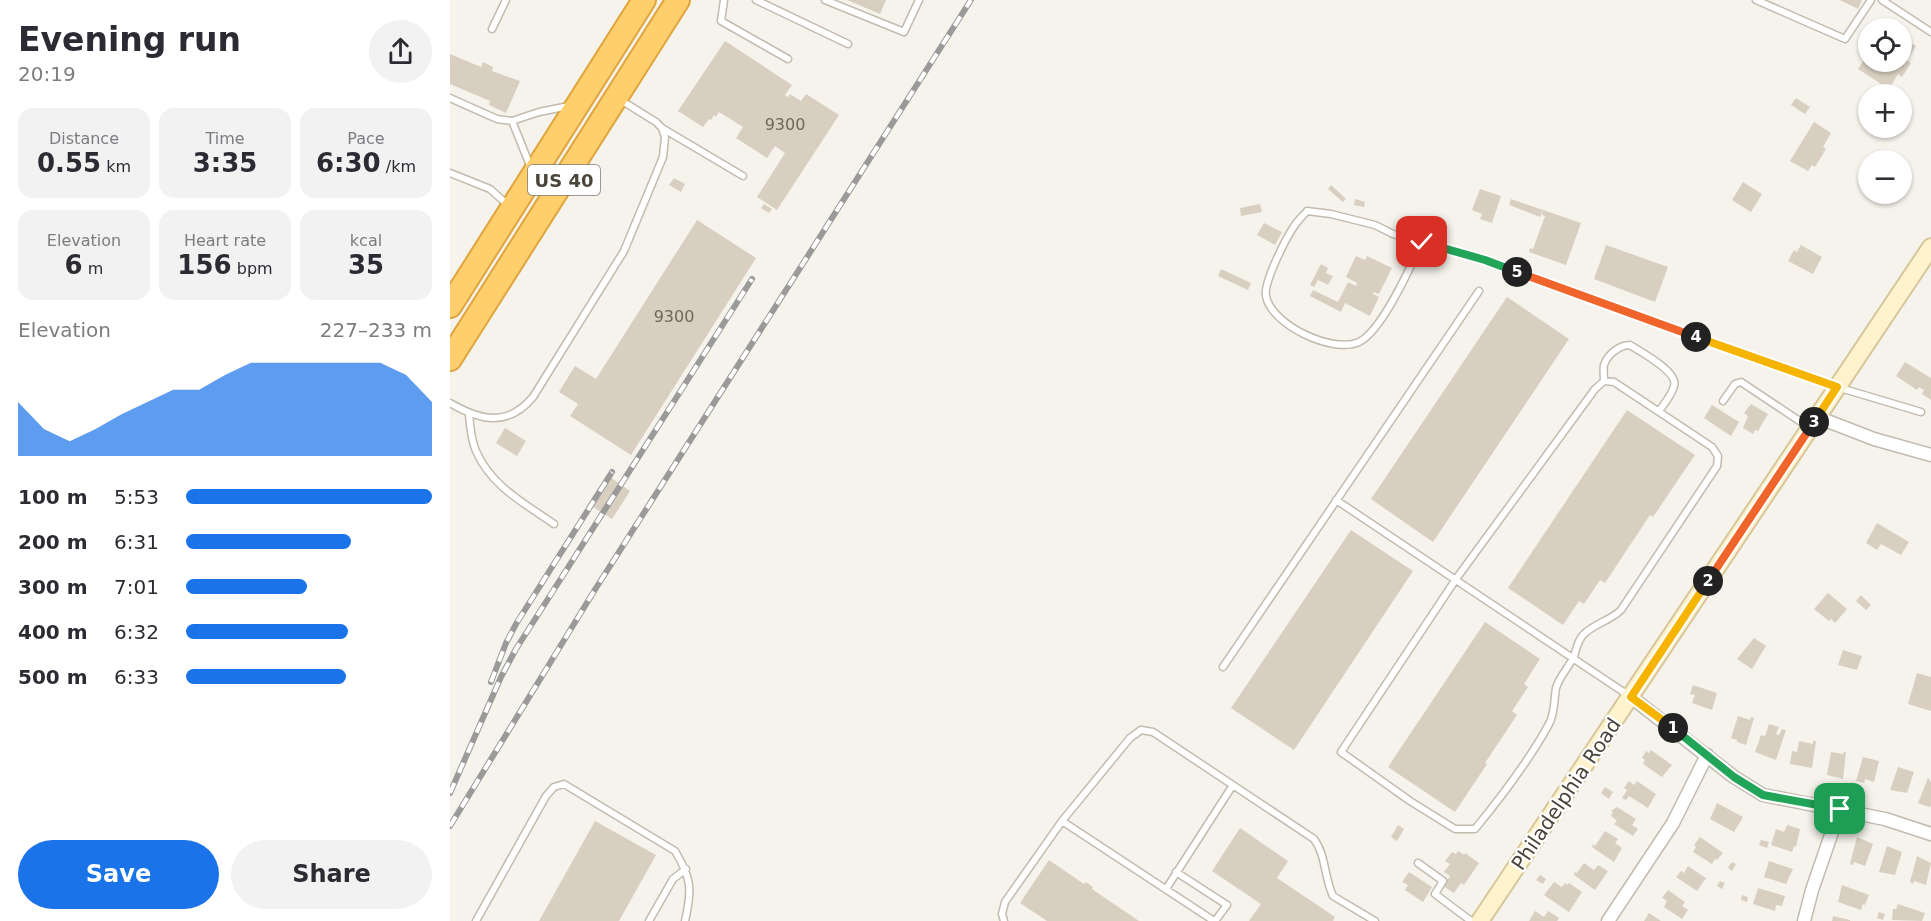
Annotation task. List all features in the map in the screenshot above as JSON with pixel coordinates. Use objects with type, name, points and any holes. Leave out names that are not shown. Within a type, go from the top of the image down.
[{"type":"highway","name":"US 40","points":[[450,306],[644,0]]},
{"type":"highway","name":"US 40","points":[[450,359],[678,0]]},
{"type":"main road","name":"Philadelphia Road","points":[[1480,921],[1931,247]]},
{"type":"street","points":[[1814,423],[1931,455]]},
{"type":"street","points":[[1631,697],[1734,777],[1763,795],[1885,819],[1931,834]]},
{"type":"street","points":[[1608,921],[1673,823],[1707,754]]},
{"type":"street","points":[[1804,921],[1812,890],[1840,809]]},
{"type":"lane","points":[[492,29],[507,0]]},
{"type":"lane","points":[[724,0],[721,21],[788,59]]},
{"type":"lane","points":[[756,0],[848,44]]},
{"type":"lane","points":[[825,0],[904,32],[919,0]]},
{"type":"lane","points":[[1756,0],[1845,39],[1871,0]]},
{"type":"lane","points":[[1882,0],[1931,32]]},
{"type":"lane","points":[[616,97],[662,128],[743,176]]},
{"type":"lane","points":[[450,98],[497,119],[512,121],[539,112],[579,104]]},
{"type":"lane","points":[[512,121],[534,176]]},
{"type":"lane","points":[[450,403],[469,414],[484,418],[501,418],[524,408],[533,397],[624,251],[663,157],[665,137],[662,128]]},
{"type":"lane","points":[[450,173],[490,189],[511,209]]},
{"type":"lane","points":[[1422,242],[1403,282],[1376,326],[1361,342],[1344,346],[1318,341],[1280,319],[1271,309],[1266,296],[1266,283],[1295,225],[1307,211],[1330,214],[1375,225],[1393,234],[1422,242],[1485,260],[1837,387],[1921,412]]},
{"type":"lane","points":[[1223,667],[1479,291]]},
{"type":"lane","points":[[1604,381],[1614,382],[1712,447],[1718,456],[1717,466],[1621,610],[1613,618],[1592,628],[1576,645],[1574,658],[1567,665],[1556,688],[1551,722],[1506,790],[1475,829],[1455,829],[1410,801],[1341,752],[1456,579],[1588,399],[1604,381],[1604,365],[1613,352],[1622,345],[1630,345],[1671,373],[1675,381],[1674,388],[1659,411]]},
{"type":"lane","points":[[1723,401],[1735,384],[1741,382],[1767,398],[1777,408],[1814,423]]},
{"type":"lane","points":[[469,414],[475,450],[485,467],[502,488],[554,524]]},
{"type":"lane","points":[[1336,500],[1631,697]]},
{"type":"lane","points":[[1004,921],[1002,914],[1005,902],[1062,821],[1130,738],[1142,730],[1153,732],[1314,839],[1320,847],[1333,896],[1371,920]]},
{"type":"lane","points":[[476,921],[546,796],[554,787],[564,784],[675,851],[686,869],[691,895],[685,921]]},
{"type":"lane","points":[[1166,889],[1233,785]]},
{"type":"lane","points":[[1062,821],[1215,921],[1227,906],[1176,872]]},
{"type":"lane","points":[[1418,863],[1443,881],[1435,894],[1471,921]]},
{"type":"lane","points":[[649,921],[673,879],[686,869]]},
{"type":"building","points":[[847,0],[886,0],[880,14]]},
{"type":"building","points":[[1840,0],[1862,0],[1858,9]]},
{"type":"building","points":[[725,41],[792,85],[785,95],[788,97],[790,94],[801,101],[806,94],[839,115],[777,210],[757,197],[785,153],[775,146],[767,158],[736,138],[743,127],[719,112],[703,127],[678,111]]},
{"type":"building","points":[[450,54],[481,67],[483,62],[493,67],[492,71],[520,81],[506,113],[489,105],[490,101],[450,84]]},
{"type":"building","points":[[1863,72],[1905,72],[1902,77],[1898,74],[1892,84],[1881,84]]},
{"type":"building","points":[[1796,98],[1810,107],[1805,114],[1791,105]]},
{"type":"building","points":[[1814,122],[1831,133],[1823,147],[1826,149],[1815,167],[1812,165],[1808,171],[1790,161]]},
{"type":"building","points":[[674,178],[685,184],[681,192],[669,185]]},
{"type":"building","points":[[1743,182],[1762,194],[1751,212],[1732,200]]},
{"type":"building","points":[[1331,185],[1346,199],[1343,202],[1328,189]]},
{"type":"building","points":[[1480,189],[1501,196],[1492,223],[1480,219],[1482,214],[1472,210]]},
{"type":"building","points":[[1355,199],[1365,202],[1364,207],[1354,205]]},
{"type":"building","points":[[1511,199],[1543,210],[1540,217],[1509,205]]},
{"type":"building","points":[[764,204],[772,209],[769,213],[761,208]]},
{"type":"building","points":[[1260,204],[1262,212],[1241,216],[1240,208]]},
{"type":"building","points":[[1543,210],[1581,223],[1566,265],[1529,252],[1530,248],[1533,249],[1545,216],[1542,215]]},
{"type":"building","points":[[697,220],[756,258],[631,455],[570,416],[578,404],[559,392],[575,366],[596,379]]},
{"type":"building","points":[[1264,223],[1282,232],[1275,245],[1257,235]]},
{"type":"building","points":[[1606,245],[1668,267],[1655,302],[1594,279]]},
{"type":"building","points":[[1801,245],[1822,257],[1813,274],[1788,261],[1794,250],[1797,252]]},
{"type":"building","points":[[1356,256],[1365,260],[1367,256],[1392,268],[1379,294],[1374,292],[1373,294],[1379,297],[1370,316],[1345,303],[1341,312],[1310,296],[1313,290],[1338,302],[1348,282],[1356,286],[1357,283],[1346,277]]},
{"type":"building","points":[[1321,264],[1328,268],[1326,273],[1333,276],[1328,285],[1318,280],[1314,287],[1310,285]]},
{"type":"building","points":[[1221,269],[1251,283],[1248,290],[1218,276]]},
{"type":"building","points":[[1507,297],[1569,339],[1433,542],[1371,499]]},
{"type":"building","points":[[1905,362],[1931,378],[1931,400],[1922,394],[1924,390],[1919,387],[1917,390],[1896,376]]},
{"type":"building","points":[[1751,404],[1768,414],[1758,431],[1755,430],[1753,434],[1743,428],[1748,416],[1744,413]]},
{"type":"building","points":[[1712,405],[1739,422],[1731,436],[1704,418]]},
{"type":"building","points":[[1627,410],[1695,455],[1653,517],[1650,515],[1605,583],[1600,580],[1584,604],[1579,601],[1563,625],[1508,588]]},
{"type":"building","points":[[505,428],[526,441],[517,456],[496,443]]},
{"type":"building","points":[[607,475],[630,491],[612,519],[588,504]]},
{"type":"building","points":[[1877,523],[1909,542],[1901,555],[1881,544],[1877,550],[1866,543]]},
{"type":"building","points":[[1351,530],[1413,571],[1294,750],[1231,708]]},
{"type":"building","points":[[1828,593],[1847,609],[1835,623],[1814,609]]},
{"type":"building","points":[[1861,595],[1871,605],[1866,610],[1856,601]]},
{"type":"building","points":[[1485,622],[1540,659],[1524,684],[1528,687],[1512,711],[1517,715],[1455,812],[1388,767]]},
{"type":"building","points":[[1754,638],[1766,646],[1752,669],[1737,659]]},
{"type":"building","points":[[1843,650],[1862,656],[1857,670],[1838,665]]},
{"type":"building","points":[[1917,673],[1931,677],[1931,711],[1908,704]]},
{"type":"building","points":[[1693,685],[1717,693],[1712,710],[1692,703],[1695,695],[1690,694]]},
{"type":"building","points":[[1738,716],[1750,720],[1751,717],[1754,718],[1746,745],[1731,738]]},
{"type":"building","points":[[1769,724],[1779,727],[1776,734],[1779,735],[1782,729],[1786,730],[1776,760],[1755,752],[1761,735],[1765,736]]},
{"type":"building","points":[[1799,741],[1813,744],[1813,741],[1816,741],[1812,768],[1790,764],[1792,751],[1797,752]]},
{"type":"building","points":[[1651,750],[1672,765],[1662,777],[1643,764],[1645,760],[1642,758],[1646,751],[1649,753]]},
{"type":"building","points":[[1831,752],[1843,754],[1846,752],[1843,779],[1827,775]]},
{"type":"building","points":[[1863,757],[1879,761],[1874,782],[1865,779],[1864,783],[1856,781]]},
{"type":"building","points":[[1898,767],[1914,772],[1907,793],[1890,790]]},
{"type":"building","points":[[1928,778],[1931,782],[1931,806],[1929,807],[1918,803]]},
{"type":"building","points":[[1629,781],[1634,785],[1637,781],[1656,794],[1648,808],[1629,796],[1626,800],[1622,798],[1627,790],[1624,788]]},
{"type":"building","points":[[1605,787],[1613,792],[1609,799],[1601,793]]},
{"type":"building","points":[[1717,803],[1743,817],[1734,832],[1710,819]]},
{"type":"building","points":[[1617,807],[1636,819],[1632,825],[1638,829],[1633,836],[1614,824],[1617,821],[1611,816],[1613,812],[1611,811]]},
{"type":"building","points":[[595,821],[656,855],[619,921],[539,921]]},
{"type":"building","points":[[1398,825],[1404,829],[1397,841],[1391,837]]},
{"type":"building","points":[[1787,825],[1800,829],[1796,847],[1794,846],[1792,852],[1771,845],[1776,829],[1784,832]]},
{"type":"building","points":[[1240,828],[1288,861],[1277,878],[1335,917],[1333,921],[1249,921],[1261,904],[1212,871]]},
{"type":"building","points":[[1605,831],[1618,839],[1615,843],[1622,848],[1614,862],[1592,847]]},
{"type":"building","points":[[1700,837],[1723,853],[1712,864],[1693,852],[1696,847],[1694,845]]},
{"type":"building","points":[[1857,837],[1873,844],[1865,866],[1854,862],[1853,865],[1850,864]]},
{"type":"building","points":[[1761,840],[1769,842],[1767,848],[1759,845]]},
{"type":"building","points":[[1887,846],[1902,852],[1895,875],[1879,872]]},
{"type":"building","points":[[1458,851],[1479,863],[1464,885],[1461,883],[1454,893],[1443,886],[1450,876],[1444,872],[1450,864],[1445,861],[1452,852],[1456,854]]},
{"type":"building","points":[[1917,856],[1931,863],[1926,885],[1910,882]]},
{"type":"building","points":[[1049,860],[1084,884],[1086,882],[1093,887],[1092,889],[1139,921],[1047,921],[1020,903]]},
{"type":"building","points":[[1769,861],[1793,869],[1786,884],[1764,877]]},
{"type":"building","points":[[1732,862],[1736,864],[1732,871],[1728,868]]},
{"type":"building","points":[[1584,863],[1594,870],[1598,865],[1608,871],[1595,890],[1574,875]]},
{"type":"building","points":[[1688,866],[1706,878],[1697,891],[1676,877],[1681,871],[1684,873]]},
{"type":"building","points":[[1409,872],[1432,887],[1423,902],[1405,890],[1408,885],[1402,882]]},
{"type":"building","points":[[1540,875],[1546,879],[1543,884],[1536,880]]},
{"type":"building","points":[[1720,881],[1725,883],[1722,889],[1717,886]]},
{"type":"building","points":[[1554,882],[1562,887],[1565,883],[1567,885],[1569,883],[1582,892],[1569,912],[1544,895]]},
{"type":"building","points":[[1842,885],[1869,895],[1861,910],[1838,902]]},
{"type":"building","points":[[1758,888],[1785,896],[1782,906],[1776,905],[1775,911],[1753,904]]},
{"type":"building","points":[[1668,890],[1685,902],[1682,906],[1688,910],[1682,919],[1664,907],[1667,901],[1662,898]]},
{"type":"building","points":[[1742,895],[1748,897],[1747,902],[1741,900]]},
{"type":"building","points":[[1898,904],[1925,913],[1922,921],[1892,920],[1893,909],[1896,909]]},
{"type":"building","points":[[1535,911],[1544,917],[1548,911],[1559,918],[1557,921],[1529,921]]},
{"type":"building","points":[[1879,912],[1885,914],[1883,920],[1877,918]]},
{"type":"building","points":[[1649,913],[1661,921],[1644,921]]},
{"type":"building","points":[[1833,916],[1850,920],[1850,921],[1832,921]]},
{"type":"railway","points":[[450,826],[596,588],[971,0]]},
{"type":"railway","points":[[450,793],[501,677],[516,649],[752,279]]},
{"type":"railway","points":[[491,682],[516,624],[612,472]]},
{"type":"route","points":[[1422,242],[1485,260],[1837,387],[1631,697],[1751,789],[1763,795],[1840,809]]}]
